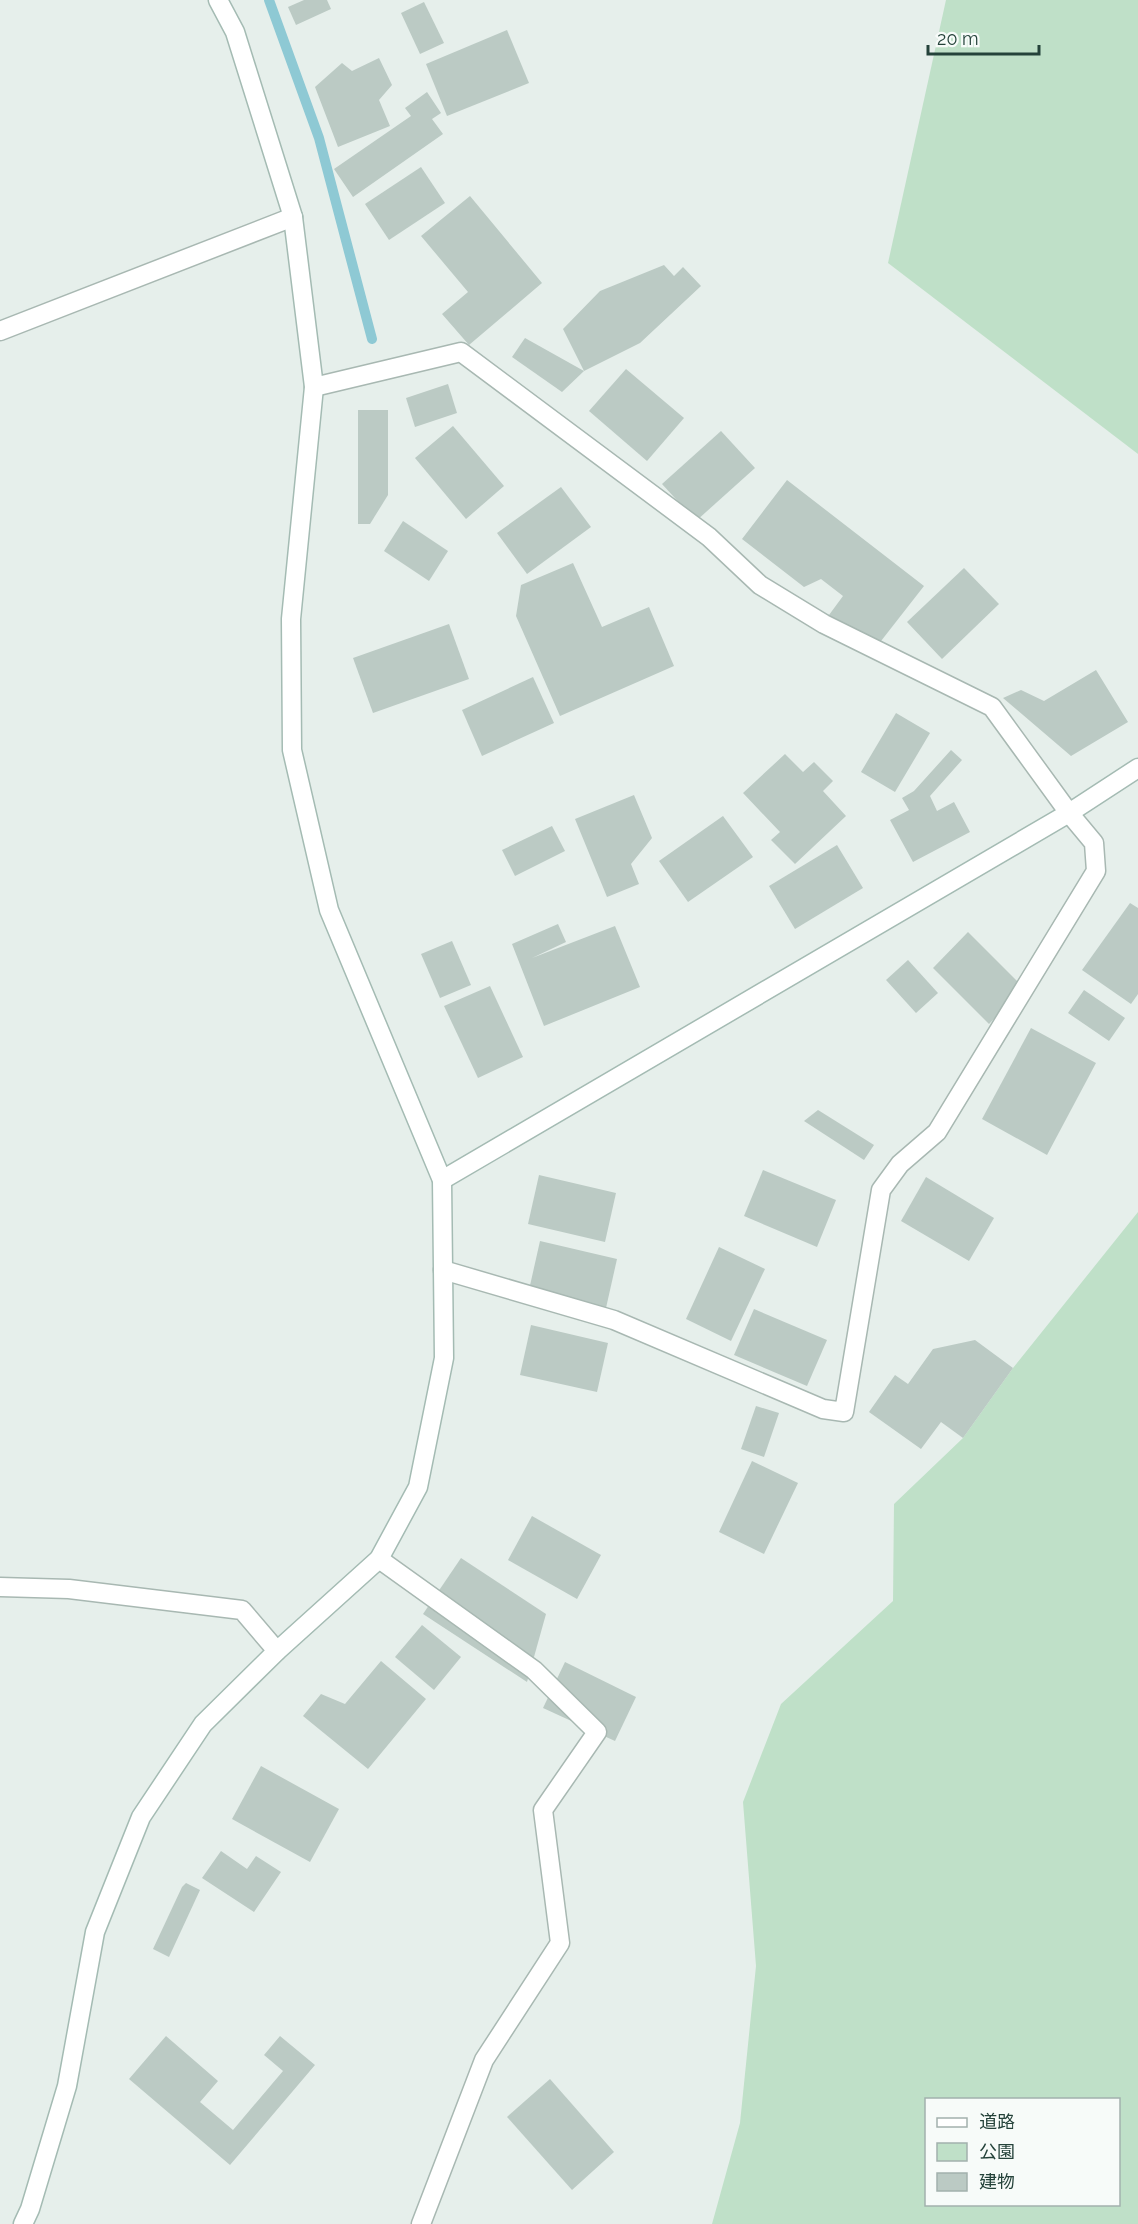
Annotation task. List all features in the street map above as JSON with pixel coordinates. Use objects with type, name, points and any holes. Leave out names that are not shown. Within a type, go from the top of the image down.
[{"type":"street","points":[[23,2224],[30,2209],[67,2086],[95,1932],[141,1817],[203,1724],[277,1651],[379,1559],[418,1487],[444,1358],[442,1180],[328,910],[292,750],[291,619],[314,387],[293,217],[235,32],[218,0]]},
{"type":"street","points":[[0,332],[293,217]]},
{"type":"street","points":[[314,387],[461,352],[709,537],[760,585],[824,624],[993,706],[1069,813],[1094,843],[1096,872],[937,1132],[900,1164],[881,1190],[844,1412],[823,1409],[614,1320],[443,1270]]},
{"type":"street","points":[[442,1180],[1069,813],[1138,768]]},
{"type":"street","points":[[379,1559],[534,1670],[597,1732],[543,1810],[560,1943],[484,2060],[421,2224]]},
{"type":"street","points":[[0,1587],[69,1589],[242,1610],[277,1651]]},
{"type":"green space","points":[[946,0],[1138,0],[1138,454],[888,263]]},
{"type":"green space","points":[[1138,1212],[1138,2224],[712,2224],[740,2123],[756,1966],[743,1802],[781,1704],[893,1601],[894,1504],[963,1438],[1013,1368]]},
{"type":"building","points":[[304,0],[327,0],[331,9],[296,25],[288,7]]},
{"type":"building","points":[[424,2],[444,43],[420,54],[401,13]]},
{"type":"building","points":[[507,30],[529,83],[447,116],[426,64]]},
{"type":"building","points":[[379,58],[392,85],[379,100],[390,126],[338,147],[315,87],[342,63],[352,71]]},
{"type":"building","points":[[427,92],[441,113],[432,119],[443,134],[353,197],[334,169],[411,116],[405,108]]},
{"type":"building","points":[[421,167],[445,203],[389,240],[365,204]]},
{"type":"building","points":[[470,196],[542,283],[469,345],[442,314],[468,292],[421,236]]},
{"type":"building","points":[[664,265],[674,276],[683,267],[701,286],[640,343],[584,371],[563,329],[600,291]]},
{"type":"building","points":[[525,338],[584,371],[562,392],[512,357]]},
{"type":"building","points":[[626,369],[684,418],[647,461],[589,411]]},
{"type":"building","points":[[448,384],[457,413],[415,427],[406,398]]},
{"type":"building","points":[[358,410],[388,410],[388,495],[370,524],[358,524]]},
{"type":"building","points":[[453,426],[504,486],[466,519],[415,458]]},
{"type":"building","points":[[721,431],[755,468],[696,521],[662,484]]},
{"type":"building","points":[[787,480],[924,586],[874,650],[829,615],[843,596],[821,579],[804,587],[742,539]]},
{"type":"building","points":[[561,487],[591,527],[527,574],[497,533]]},
{"type":"building","points":[[403,521],[448,551],[429,581],[384,551]]},
{"type":"building","points":[[573,563],[602,627],[649,607],[674,666],[560,716],[516,616],[521,585]]},
{"type":"building","points":[[964,568],[999,604],[942,659],[907,622]]},
{"type":"building","points":[[449,624],[469,679],[373,713],[353,658]]},
{"type":"building","points":[[1096,670],[1128,722],[1071,756],[1003,698],[1021,690],[1044,701]]},
{"type":"building","points":[[533,677],[554,723],[482,756],[462,710]]},
{"type":"building","points":[[896,713],[930,733],[895,792],[861,772]]},
{"type":"building","points":[[951,750],[962,760],[930,796],[937,811],[954,802],[970,832],[913,862],[890,820],[909,810],[902,798],[914,791]]},
{"type":"building","points":[[785,754],[803,772],[814,762],[833,781],[823,791],[846,816],[795,864],[771,840],[780,832],[743,793]]},
{"type":"building","points":[[634,795],[652,838],[631,864],[639,884],[607,897],[575,819]]},
{"type":"building","points":[[723,816],[753,857],[688,902],[659,861]]},
{"type":"building","points":[[552,826],[565,851],[515,876],[502,850]]},
{"type":"building","points":[[837,845],[863,888],[795,929],[769,886]]},
{"type":"building","points":[[1130,903],[1138,908],[1138,994],[1131,1004],[1082,970]]},
{"type":"building","points":[[558,924],[566,942],[532,958],[615,926],[640,987],[544,1026],[512,944]]},
{"type":"building","points":[[968,932],[1024,988],[989,1024],[933,968]]},
{"type":"building","points":[[452,941],[471,985],[440,998],[421,954]]},
{"type":"building","points":[[908,960],[938,993],[916,1013],[886,980]]},
{"type":"building","points":[[490,986],[523,1057],[478,1078],[444,1006]]},
{"type":"building","points":[[1084,990],[1125,1018],[1109,1041],[1068,1013]]},
{"type":"building","points":[[1031,1028],[1096,1063],[1047,1155],[982,1119]]},
{"type":"building","points":[[818,1110],[874,1145],[864,1160],[804,1121]]},
{"type":"building","points":[[763,1170],[836,1200],[817,1247],[744,1216]]},
{"type":"building","points":[[539,1175],[616,1193],[605,1242],[528,1224]]},
{"type":"building","points":[[926,1177],[994,1218],[969,1261],[901,1221]]},
{"type":"building","points":[[540,1241],[617,1259],[606,1308],[529,1290]]},
{"type":"building","points":[[719,1247],[765,1269],[731,1341],[686,1319]]},
{"type":"building","points":[[754,1309],[827,1340],[807,1386],[734,1355]]},
{"type":"building","points":[[531,1325],[608,1343],[597,1392],[520,1375]]},
{"type":"building","points":[[975,1340],[1013,1368],[963,1438],[941,1422],[921,1449],[869,1412],[895,1375],[908,1384],[933,1349]]},
{"type":"building","points":[[756,1406],[779,1413],[764,1457],[741,1449]]},
{"type":"building","points":[[752,1461],[798,1483],[764,1554],[719,1532]]},
{"type":"building","points":[[532,1516],[601,1555],[577,1599],[508,1560]]},
{"type":"building","points":[[461,1558],[546,1614],[527,1682],[423,1614]]},
{"type":"building","points":[[422,1625],[461,1657],[434,1690],[395,1657]]},
{"type":"building","points":[[381,1661],[426,1699],[368,1769],[303,1716],[321,1694],[345,1704]]},
{"type":"building","points":[[565,1662],[636,1697],[615,1741],[543,1708]]},
{"type":"building","points":[[261,1766],[339,1809],[310,1862],[232,1819]]},
{"type":"building","points":[[221,1851],[247,1869],[256,1856],[281,1872],[254,1912],[202,1878]]},
{"type":"building","points":[[186,1883],[200,1890],[169,1957],[153,1949]]},
{"type":"building","points":[[166,2036],[218,2081],[200,2102],[233,2130],[283,2071],[264,2055],[280,2036],[315,2065],[230,2165],[129,2079]]},
{"type":"building","points":[[550,2079],[614,2152],[572,2190],[507,2117]]},
{"type":"waterway","points":[[269,0],[319,138],[372,339]]}]
